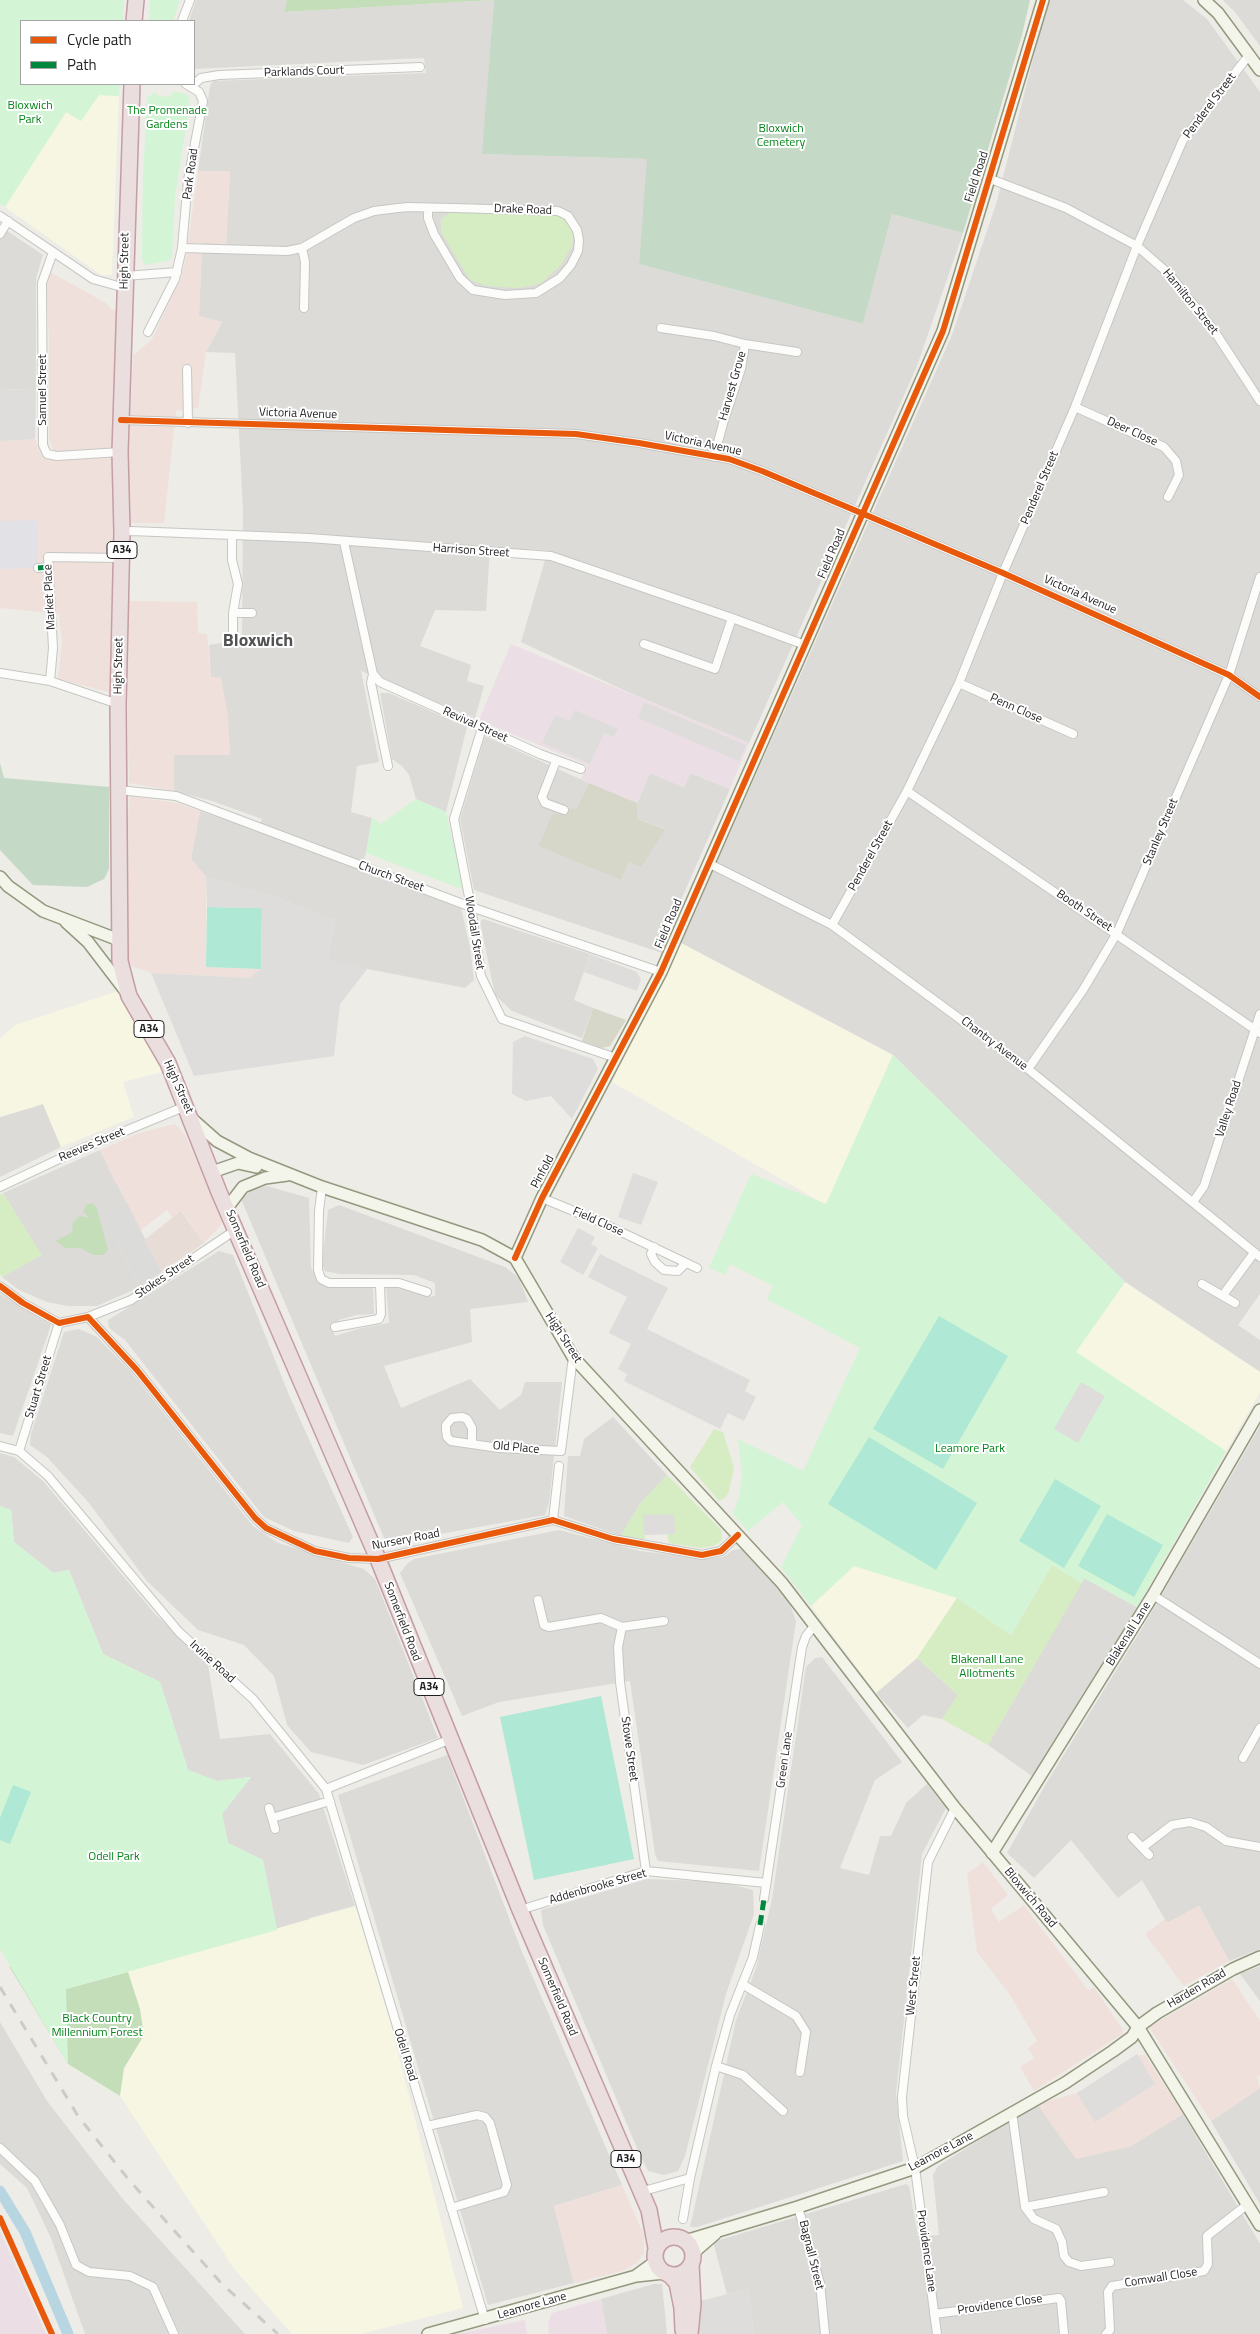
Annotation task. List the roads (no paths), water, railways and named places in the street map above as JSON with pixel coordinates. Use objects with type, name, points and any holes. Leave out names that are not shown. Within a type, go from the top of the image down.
[{"type":"highway","points":[[134,20],[136,0]]},
{"type":"highway","name":"High Street","points":[[132,85],[120,452],[126,531],[122,558],[118,704],[120,961],[129,996],[168,1063],[188,1112]]},
{"type":"highway","name":"Somerfield Road","points":[[188,1112],[227,1208],[378,1559],[520,1910],[649,2210],[661,2264]]},
{"type":"highway","name":"Somerfield Road","points":[[649,2210],[685,2249]]},
{"type":"highway","points":[[660,2243],[685,2249],[682,2274],[661,2264],[660,2243]]},
{"type":"highway","points":[[685,2249],[693,2304],[690,2334]]},
{"type":"highway","name":"A34","points":[[661,2264],[676,2283],[682,2308],[683,2334]]},
{"type":"street","points":[[182,20],[190,0]]},
{"type":"street","name":"Field Road","points":[[595,1097],[661,972],[708,863],[752,769],[943,331],[1042,0]]},
{"type":"street","points":[[1204,0],[1218,13],[1260,70]]},
{"type":"street","name":"Penderel Street","points":[[832,925],[907,791],[959,683],[1003,573],[1075,407],[1137,246],[1183,140],[1249,55]]},
{"type":"street","name":"Parklands Court","points":[[195,82],[201,78],[219,75],[420,67]]},
{"type":"street","name":"Park Road","points":[[148,332],[177,272],[182,248],[188,180],[203,101],[199,92],[189,85]]},
{"type":"street","name":"Hamilton Street","points":[[988,178],[1066,208],[1137,246],[1169,274],[1213,329],[1260,401]]},
{"type":"street","name":"Drake Road","points":[[182,248],[287,251],[302,248],[365,214],[398,208],[428,208],[558,211],[568,216],[577,230],[579,240],[578,251],[571,265],[560,278],[536,293],[505,294],[473,290],[460,278],[434,234],[428,218],[428,208]]},
{"type":"street","points":[[0,216],[93,279],[125,282],[177,272]]},
{"type":"street","points":[[0,234],[8,221]]},
{"type":"street","points":[[302,248],[305,262],[304,308]]},
{"type":"street","name":"Samuel Street","points":[[53,252],[42,283],[43,445],[47,454],[57,456],[120,452]]},
{"type":"street","points":[[149,313],[156,318]]},
{"type":"street","name":"Harvest Grove","points":[[661,328],[797,352]]},
{"type":"street","name":"Harvest Grove","points":[[714,457],[741,369],[745,344]]},
{"type":"street","points":[[187,369],[188,423]]},
{"type":"street","name":"Deer Close","points":[[1075,407],[1164,447],[1176,461],[1179,475],[1168,497]]},
{"type":"street","name":"Victoria Avenue","points":[[121,420],[576,434],[729,459],[762,471],[1003,573],[1229,675],[1260,697]]},
{"type":"street","name":"Harrison Street","points":[[126,531],[344,542],[558,557],[732,618],[805,646]]},
{"type":"street","points":[[232,536],[232,560],[238,584],[233,612],[233,637]]},
{"type":"street","points":[[344,542],[373,674],[371,683],[388,766]]},
{"type":"street","name":"Market Place","points":[[50,681],[53,648],[48,557],[122,558]]},
{"type":"street","points":[[38,568],[49,567]]},
{"type":"street","name":"Stanley Street","points":[[1028,1069],[1083,990],[1117,933],[1229,675],[1260,577]]},
{"type":"street","points":[[233,612],[252,613]]},
{"type":"street","points":[[644,644],[715,669],[732,618]]},
{"type":"street","points":[[0,673],[50,681],[118,704]]},
{"type":"street","name":"Revival Street","points":[[373,674],[388,687],[556,761],[581,769]]},
{"type":"street","name":"Penn Close","points":[[959,683],[1073,734]]},
{"type":"street","name":"Woodall Street","points":[[482,728],[454,819],[471,907],[481,976],[502,1019],[616,1058]]},
{"type":"street","points":[[556,761],[542,797],[545,803],[564,810]]},
{"type":"street","name":"Church Street","points":[[119,790],[176,796],[471,907],[661,972]]},
{"type":"street","name":"Booth Street","points":[[907,791],[1117,933],[1257,1031]]},
{"type":"street","name":"Chantry Avenue","points":[[708,863],[832,925],[1028,1069],[1257,1255]]},
{"type":"street","points":[[0,877],[30,903],[63,919],[119,940]]},
{"type":"street","points":[[63,919],[88,942],[129,996]]},
{"type":"street","name":"Valley Road","points":[[1193,1202],[1204,1186],[1257,1031],[1260,1014]]},
{"type":"street","name":"Pinfold","points":[[515,1258],[542,1198],[595,1097]]},
{"type":"street","name":"High Street","points":[[188,1112],[217,1141],[249,1158],[322,1188],[482,1240],[515,1258],[573,1357],[782,1583]]},
{"type":"street","name":"Reeves Street","points":[[0,1187],[74,1152],[188,1112]]},
{"type":"street","name":"High Street","points":[[212,1172],[238,1162],[289,1175]]},
{"type":"street","name":"High Street","points":[[227,1208],[243,1187],[250,1183],[265,1178],[289,1175]]},
{"type":"street","points":[[322,1188],[319,1211],[319,1275],[329,1284],[406,1284],[427,1292]]},
{"type":"street","name":"Field Close","points":[[542,1198],[654,1247],[696,1268]]},
{"type":"street","name":"Stokes Street","points":[[88,1317],[131,1300],[237,1229]]},
{"type":"street","points":[[654,1247],[651,1254],[655,1262],[664,1270],[678,1271],[686,1263]]},
{"type":"street","points":[[1223,1295],[1257,1255]]},
{"type":"street","points":[[335,1327],[379,1318],[381,1314],[380,1283]]},
{"type":"street","points":[[1202,1284],[1235,1303]]},
{"type":"street","points":[[0,1286],[23,1303],[58,1323],[88,1317]]},
{"type":"street","name":"Nursery Road","points":[[88,1317],[137,1370],[255,1518],[266,1528],[316,1551],[349,1558],[378,1559],[552,1520],[613,1539],[702,1555],[721,1551],[738,1535]]},
{"type":"street","name":"Stuart Street","points":[[19,1452],[58,1323]]},
{"type":"street","name":"Old Place","points":[[472,1443],[499,1448],[561,1451],[573,1357]]},
{"type":"street","name":"Blakenall Lane","points":[[992,1853],[1153,1595],[1260,1410]]},
{"type":"street","name":"Irvine Road","points":[[0,1446],[19,1452],[48,1476],[179,1632],[253,1699],[326,1789]]},
{"type":"street","points":[[552,1520],[558,1466]]},
{"type":"street","name":"Bloxwich Road","points":[[782,1583],[955,1808],[1138,2027],[1260,2225]]},
{"type":"street","points":[[1153,1595],[1260,1664]]},
{"type":"street","points":[[538,1600],[544,1625],[549,1628],[601,1618],[622,1627],[664,1621]]},
{"type":"street","name":"Green Lane","points":[[764,1899],[802,1647],[806,1636],[816,1625]]},
{"type":"street","name":"Stowe Street","points":[[622,1627],[618,1647],[620,1682],[646,1871]]},
{"type":"street","points":[[1243,1758],[1260,1728]]},
{"type":"street","points":[[326,1789],[451,1739]]},
{"type":"street","name":"Odell Road","points":[[326,1789],[485,2320]]},
{"type":"street","points":[[272,1818],[330,1801]]},
{"type":"street","points":[[269,1808],[275,1829]]},
{"type":"street","name":"West Street","points":[[915,2168],[903,2116],[902,2097],[924,1884],[928,1862],[955,1808]]},
{"type":"street","points":[[1143,1847],[1172,1825],[1190,1822],[1206,1827],[1226,1841],[1260,1847]]},
{"type":"street","points":[[1132,1838],[1149,1855]]},
{"type":"street","name":"Addenbrooke Street","points":[[520,1910],[646,1871],[766,1883]]},
{"type":"street","points":[[683,2219],[690,2178],[716,2066],[730,2015],[753,1957],[760,1925]]},
{"type":"street","name":"Harden Road","points":[[1138,2027],[1157,2013],[1233,1969],[1260,1957]]},
{"type":"street","points":[[742,1984],[796,2016],[806,2032],[800,2072]]},
{"type":"street","name":"Leamore Lane","points":[[685,2249],[720,2230],[798,2207],[915,2168],[1065,2083],[1113,2052],[1132,2036],[1138,2027]]},
{"type":"street","points":[[716,2066],[743,2075],[782,2111]]},
{"type":"street","points":[[1012,2112],[1025,2207],[1034,2219],[1056,2229],[1062,2242],[1064,2256],[1069,2262],[1081,2266],[1110,2262]]},
{"type":"street","points":[[427,2126],[477,2115],[485,2117],[490,2123],[507,2185],[504,2192],[451,2208]]},
{"type":"street","points":[[0,2148],[35,2181],[60,2225],[76,2265],[89,2272],[130,2276],[153,2287],[174,2334]]},
{"type":"street","name":"Providence Lane","points":[[915,2168],[937,2334]]},
{"type":"street","points":[[640,2192],[690,2178]]},
{"type":"street","points":[[1025,2207],[1104,2192]]},
{"type":"street","name":"Comwall Close","points":[[1106,2334],[1110,2330],[1108,2292],[1112,2286],[1204,2271],[1208,2264],[1207,2236],[1248,2204]]},
{"type":"street","name":"Bagnall Street","points":[[798,2207],[820,2283],[825,2334]]},
{"type":"street","name":"Leamore Lane","points":[[428,2334],[485,2320],[636,2276],[661,2264]]},
{"type":"street","name":"Providence Close","points":[[934,2314],[1059,2298],[1061,2301],[1064,2334]]},
{"type":"waterway","points":[[0,2191],[25,2232],[68,2334]]},
{"type":"railway","points":[[0,1987],[78,2116],[129,2180],[223,2285],[278,2334]]},
{"type":"district","name":"Bloxwich","points":[[258,642]]},
{"type":"park label","name":"Bloxwich Park","points":[[30,113]]},
{"type":"park label","name":"The Promenade Gardens","points":[[167,118]]},
{"type":"park label","name":"Bloxwich Cemetery","points":[[781,136]]},
{"type":"park label","name":"Leamore Park","points":[[970,1449]]},
{"type":"park label","name":"Blakenall Lane Allotments","points":[[987,1667]]},
{"type":"park label","name":"Odell Park","points":[[114,1857]]},
{"type":"park label","name":"Black Country Millennium Forest","points":[[97,2026]]}]
